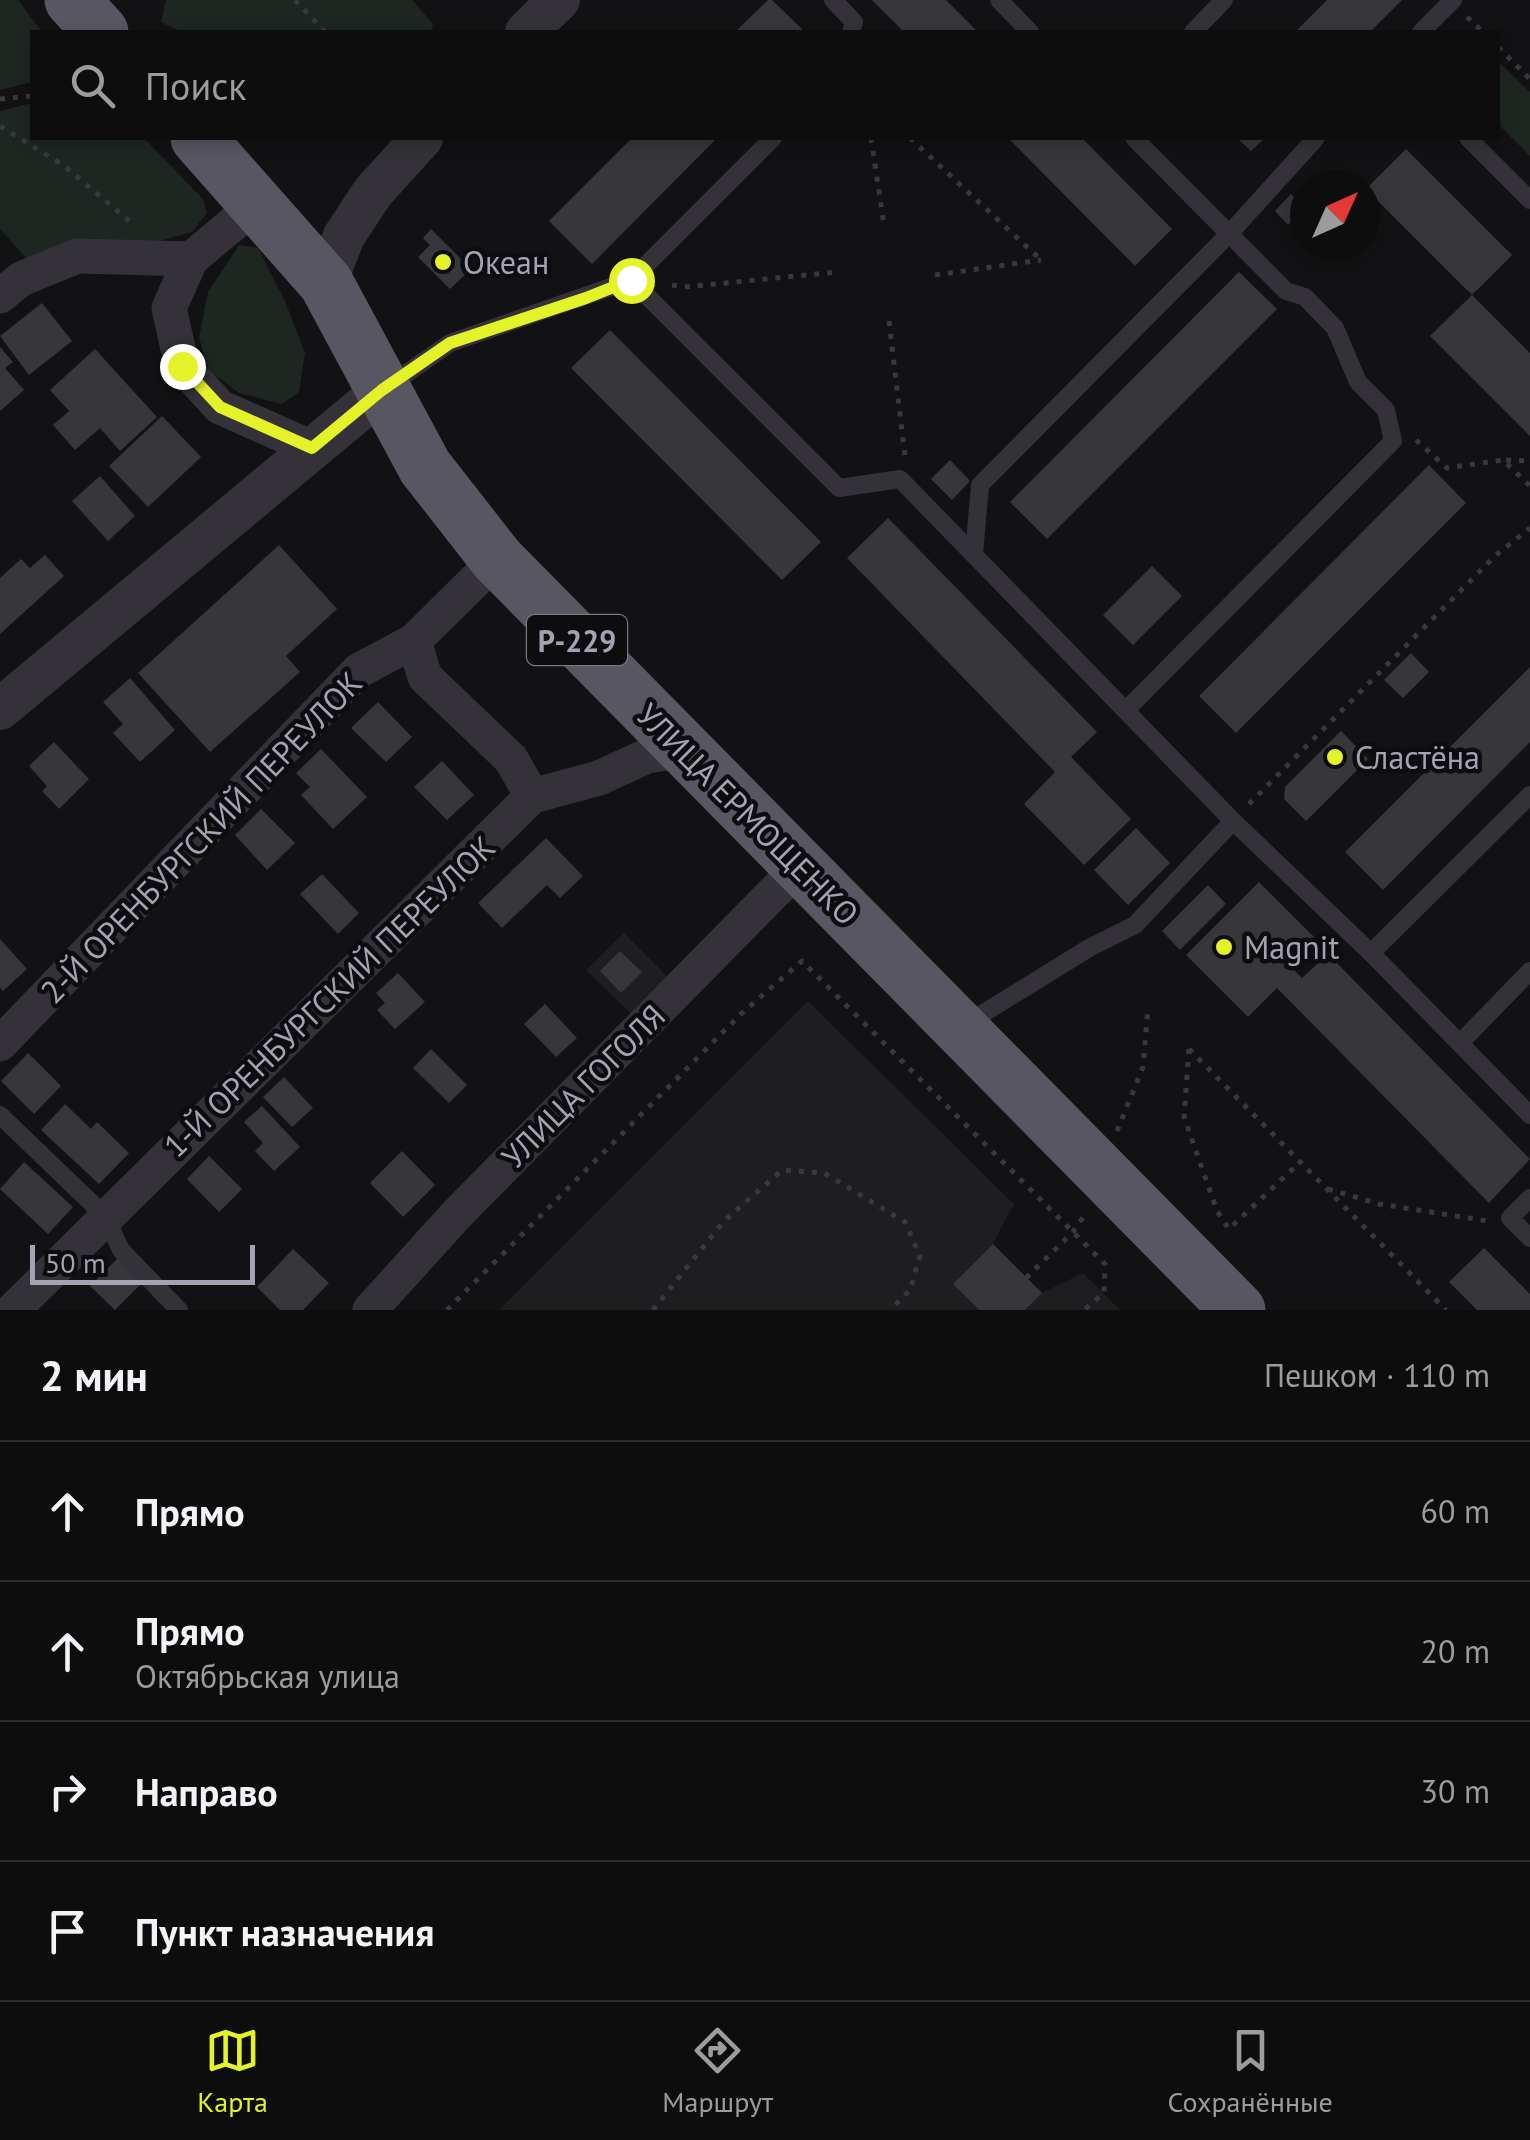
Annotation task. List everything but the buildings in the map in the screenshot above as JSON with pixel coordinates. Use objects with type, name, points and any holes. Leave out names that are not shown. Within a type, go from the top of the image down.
[{"type":"highway","points":[[72,0],[100,30]]},
{"type":"highway","name":"УЛИЦА ЕРМОЩЕНКО","points":[[200,140],[326,283],[425,466],[497,559],[1238,1310]]},
{"type":"street","points":[[528,30],[559,0]]},
{"type":"street","points":[[326,283],[344,236],[373,192],[420,140]]},
{"type":"street","points":[[258,203],[191,259],[169,308],[182,366],[220,407],[312,448]]},
{"type":"street","points":[[0,296],[21,279],[77,256],[191,259]]},
{"type":"street","points":[[0,709],[382,390]]},
{"type":"street","name":"2-Й ОРЕНБУРГСКИЙ ПЕРЕУЛОК","points":[[0,1044],[358,671],[414,641],[497,559]]},
{"type":"street","points":[[414,641],[426,677],[511,760],[532,796]]},
{"type":"street","name":"1-Й ОРЕНБУРГСКИЙ ПЕРЕУЛОК","points":[[13,1310],[532,796],[598,778],[646,756],[685,750]]},
{"type":"street","name":"УЛИЦА ГОГОЛЯ","points":[[370,1310],[456,1214],[799,866]]},
{"type":"lane","points":[[832,0],[854,22],[852,30]]},
{"type":"lane","points":[[998,0],[1028,30]]},
{"type":"lane","points":[[1195,30],[1224,0]]},
{"type":"lane","points":[[1423,30],[1453,0]]},
{"type":"lane","points":[[382,390],[450,343],[631,280],[771,140]]},
{"type":"lane","points":[[1126,710],[1393,441],[1386,410],[1358,382],[1334,328],[1305,297],[1286,291],[1136,140]]},
{"type":"lane","points":[[974,554],[980,485],[1229,234],[1314,140]]},
{"type":"lane","points":[[1470,140],[1530,200]]},
{"type":"lane","points":[[631,280],[839,488],[900,479],[1233,821],[1371,953],[1530,1115]]},
{"type":"lane","points":[[1371,953],[1530,795]]},
{"type":"lane","points":[[961,1028],[1089,948],[1135,925],[1233,821]]},
{"type":"lane","points":[[1460,1043],[1530,971]]},
{"type":"lane","points":[[0,1116],[105,1216],[120,1250],[179,1310]]},
{"type":"lane","points":[[1530,1198],[1510,1218],[1530,1238]]},
{"type":"path","points":[[295,0],[323,30]]},
{"type":"path","points":[[1500,49],[1530,79]]},
{"type":"path","points":[[0,98],[30,96]]},
{"type":"path","points":[[0,126],[63,165],[123,218],[140,228]]},
{"type":"path","points":[[871,140],[884,225]]},
{"type":"path","points":[[912,140],[1040,260],[935,275]]},
{"type":"path","points":[[631,280],[684,287],[838,272]]},
{"type":"path","points":[[889,322],[906,451],[900,479]]},
{"type":"path","points":[[1393,441],[1417,440],[1446,468],[1503,460],[1530,461]]},
{"type":"path","points":[[1503,460],[1530,486]]},
{"type":"path","points":[[1233,821],[1496,555],[1530,528]]},
{"type":"path","points":[[447,1310],[742,1014],[802,961],[1105,1264],[1104,1294],[1084,1310]]},
{"type":"path","points":[[1113,1138],[1142,1067],[1148,1008]]},
{"type":"path","points":[[1300,1162],[1230,1229],[1217,1211],[1184,1117],[1188,1050],[1300,1162],[1326,1188],[1446,1310]]},
{"type":"path","points":[[652,1310],[722,1222],[782,1170],[824,1173],[905,1222],[920,1256],[910,1290],[890,1310]]},
{"type":"path","points":[[1326,1188],[1379,1204],[1480,1222],[1510,1218]]},
{"type":"path","points":[[1026,1278],[1074,1232],[1091,1205]]},
{"type":"path","points":[[658,1303],[666,1310]]},
{"type":"shaded area","points":[[0,0],[18,0],[40,30],[30,30],[30,82],[0,90]]},
{"type":"shaded area","points":[[166,0],[412,0],[433,24],[432,30],[177,30],[161,22]]},
{"type":"shaded area","points":[[1500,63],[1530,92],[1530,156],[1500,126]]},
{"type":"shaded area","points":[[30,104],[30,140],[146,140],[203,199],[207,213],[192,232],[145,245],[28,260],[0,229],[0,111]]},
{"type":"shaded area","points":[[239,245],[258,248],[305,353],[299,392],[282,404],[239,393],[208,370],[199,338],[208,292]]},
{"type":"shaded area","points":[[624,933],[670,979],[633,1016],[586,970]]},
{"type":"shaded area","points":[[808,1001],[1014,1204],[993,1244],[953,1284],[979,1310],[499,1310]]},
{"type":"shaded area","points":[[1083,1273],[1120,1310],[1025,1310],[1042,1293]]},
{"type":"place","name":"Океан","points":[[443,262]]},
{"type":"place","name":"Сластёна","points":[[1335,757]]},
{"type":"place","name":"Magnit","points":[[1224,947]]},
{"type":"route","points":[[182,366],[220,407],[312,448],[382,390],[450,343],[631,280]]}]
